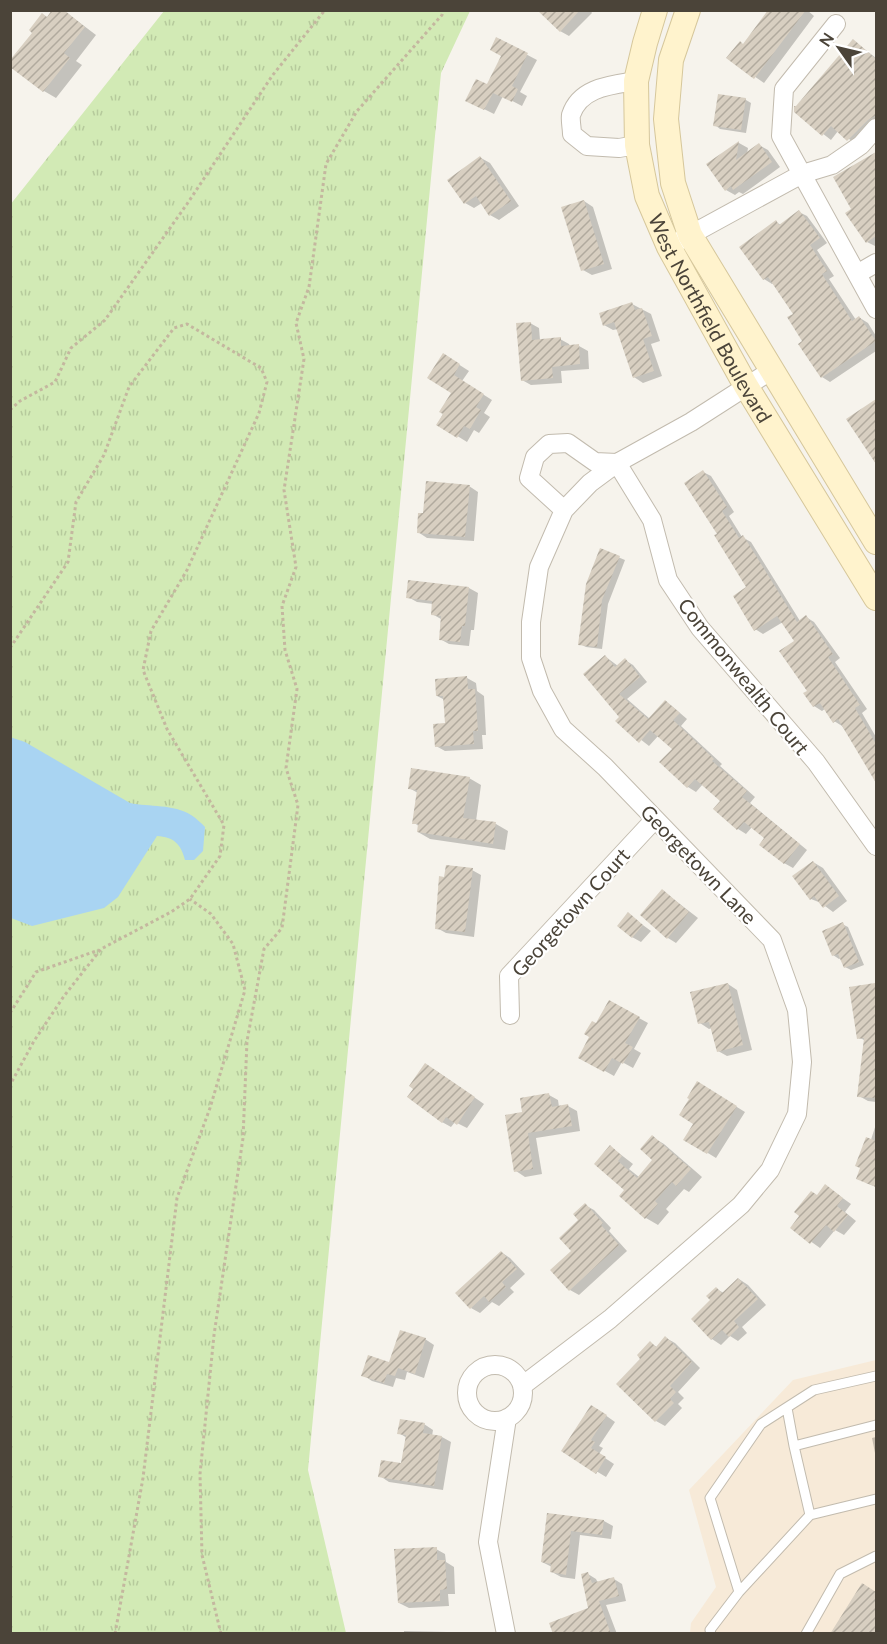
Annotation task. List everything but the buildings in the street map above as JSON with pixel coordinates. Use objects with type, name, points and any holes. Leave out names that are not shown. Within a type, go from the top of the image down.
[{"type":"main road","name":"West Northfield Boulevard","points":[[656,10],[636,81],[637,146],[647,196],[669,247],[746,386],[876,598]]},
{"type":"main road","name":"West Northfield Boulevard","points":[[688,10],[671,60],[666,119],[673,183],[690,235],[876,542]]},
{"type":"street","points":[[836,24],[784,90],[781,136],[876,309]]},
{"type":"street","points":[[636,81],[594,90],[579,99],[570,116],[572,134],[587,146],[619,148],[637,146]]},
{"type":"street","points":[[669,247],[802,174],[832,165],[861,145],[876,128]]},
{"type":"street","points":[[856,274],[876,263]]},
{"type":"street","name":"Georgetown Lane","points":[[522,1386],[610,1319],[741,1205],[770,1170],[797,1114],[802,1062],[797,1010],[772,940],[604,767],[563,729],[542,692],[531,658],[531,622],[538,567],[564,510],[590,483],[617,463],[691,422],[772,370]]},
{"type":"street","points":[[564,510],[529,477],[535,457],[549,444],[568,443],[595,462],[617,463]]},
{"type":"street","name":"Commonwealth Court","points":[[617,463],[652,520],[668,580],[700,627],[816,762],[876,846]]},
{"type":"street","name":"Georgetown Court","points":[[510,1015],[509,976],[655,819]]},
{"type":"street","points":[[497,1365],[513,1372],[522,1386],[523,1396],[520,1405],[514,1413],[498,1421],[489,1420],[473,1410],[468,1402],[468,1384],[479,1370],[488,1366],[497,1365]]},
{"type":"street","points":[[506,1634],[488,1542],[507,1418]]},
{"type":"lane","points":[[739,1592],[710,1498],[761,1424],[814,1390],[876,1376]]},
{"type":"lane","points":[[787,1408],[810,1515]]},
{"type":"lane","points":[[794,1446],[876,1425]]},
{"type":"lane","points":[[711,1634],[711,1630],[739,1592],[810,1515],[876,1499]]},
{"type":"lane","points":[[806,1634],[840,1574],[876,1556]]},
{"type":"path","points":[[10,410],[20,401],[55,382],[71,348],[105,320],[187,204],[272,76],[326,10]]},
{"type":"path","points":[[221,1634],[202,1555],[200,1474],[214,1335],[243,1138],[247,1041],[264,949],[282,928],[298,805],[286,768],[297,689],[285,650],[282,606],[296,567],[284,490],[304,359],[296,323],[309,287],[326,164],[357,111],[442,15],[443,10]]},
{"type":"path","points":[[10,648],[68,562],[76,502],[104,455],[129,387],[174,328],[187,324],[261,368],[267,382],[259,413],[187,570],[152,631],[142,670],[167,729],[224,825],[220,856],[190,899],[171,912],[101,949],[36,972],[10,1013]]},
{"type":"path","points":[[115,1634],[143,1478],[177,1198],[210,1108],[245,990],[233,944],[211,914],[190,899]]},
{"type":"path","points":[[10,1085],[34,1041],[64,996],[101,949]]},
{"type":"shaded area","points":[[876,1360],[876,1633],[690,1633],[691,1623],[716,1587],[689,1490],[793,1380]]},
{"type":"green space","points":[[164,11],[470,11],[441,73],[308,1470],[346,1633],[11,1633],[10,205]]},
{"type":"water","points":[[10,737],[25,742],[130,803],[169,807],[191,815],[205,827],[203,851],[194,860],[185,860],[176,842],[157,836],[118,897],[104,908],[32,926],[11,918]]}]
